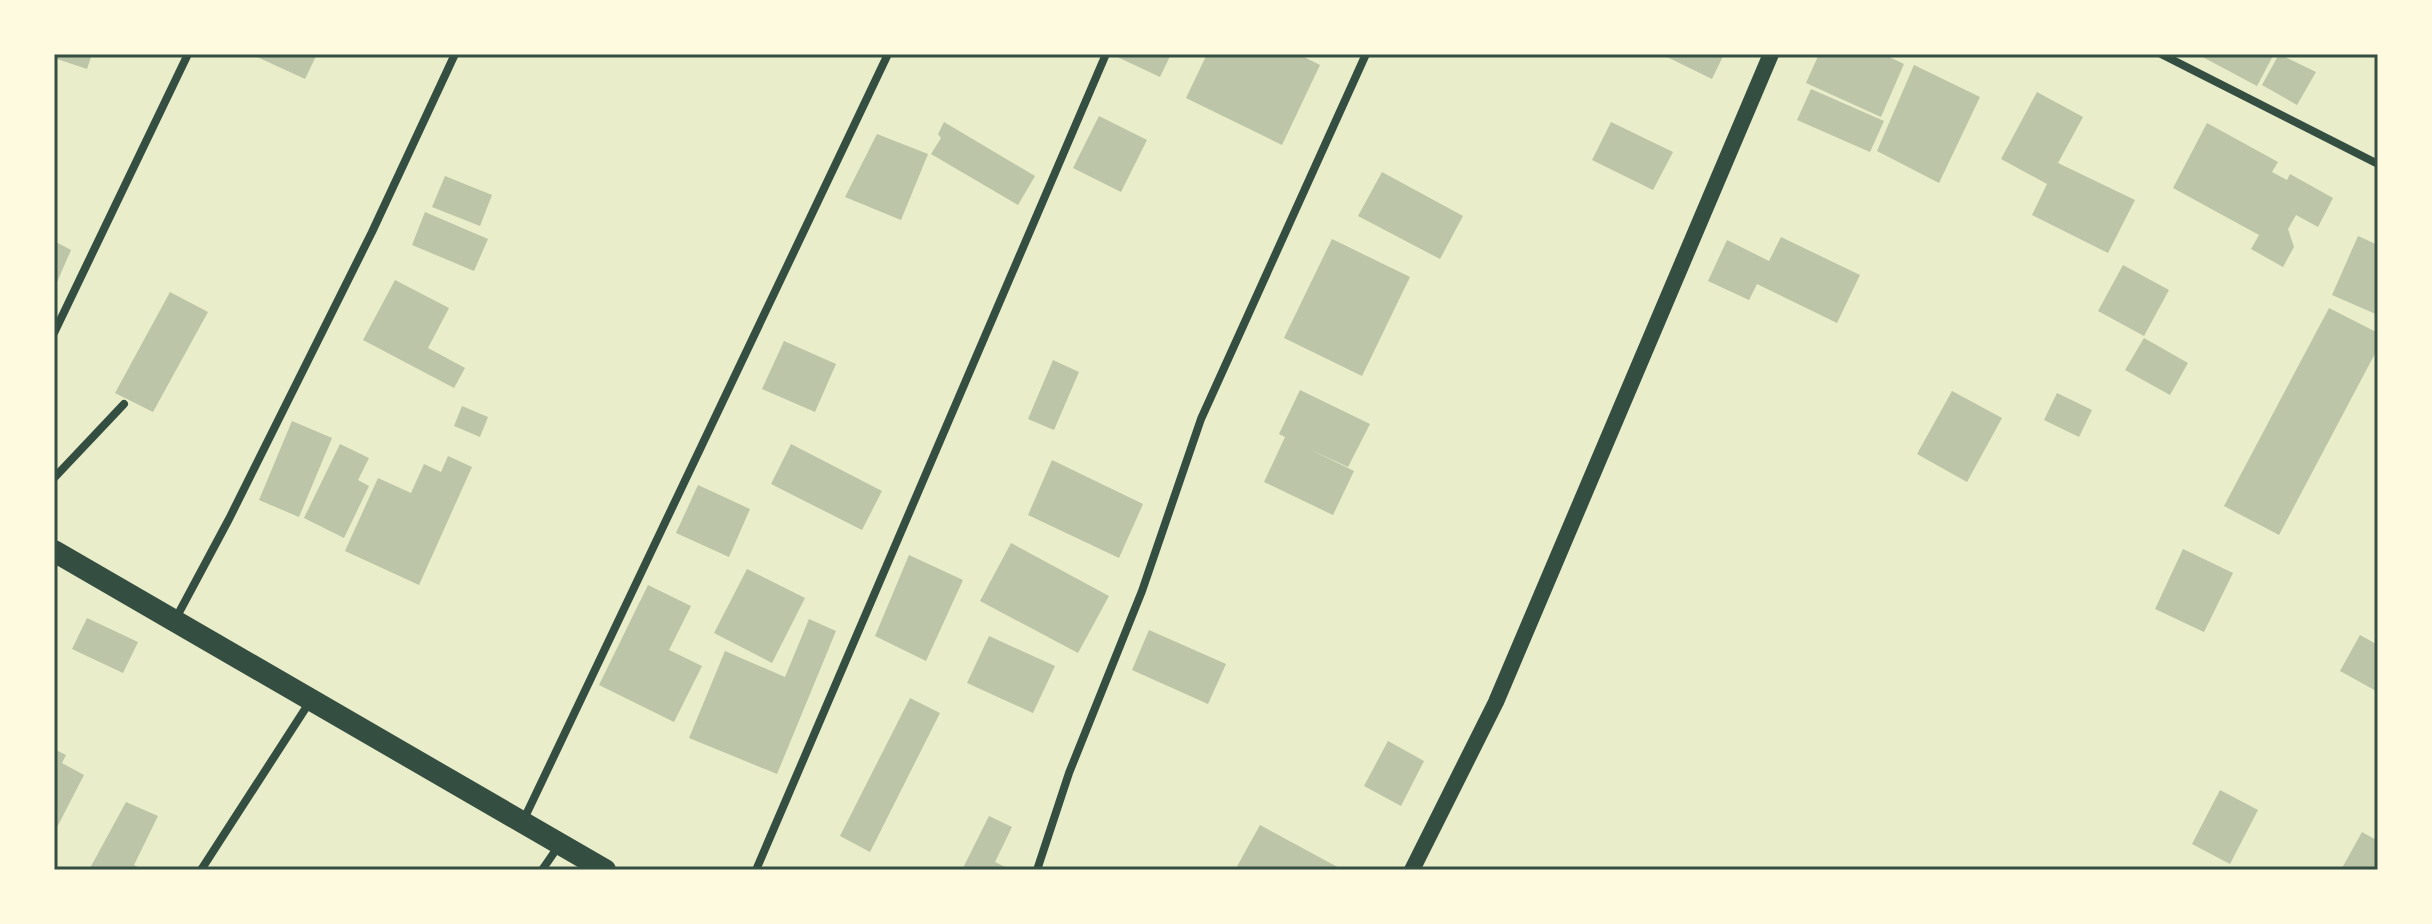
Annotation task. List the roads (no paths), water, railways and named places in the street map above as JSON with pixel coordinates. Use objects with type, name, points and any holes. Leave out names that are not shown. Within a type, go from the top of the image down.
[{"type":"highway","points":[[54,551],[605,870]]},
{"type":"main road","points":[[1412,870],[1496,702],[1771,54]]},
{"type":"street","points":[[54,333],[188,54]]},
{"type":"street","points":[[174,621],[229,519],[372,232],[455,54]]},
{"type":"street","points":[[523,823],[888,54]]},
{"type":"street","points":[[756,870],[1106,54]]},
{"type":"street","points":[[1037,870],[1069,773],[1142,591],[1201,419],[1366,54]]},
{"type":"street","points":[[2161,54],[2378,164]]},
{"type":"street","points":[[54,478],[124,404]]},
{"type":"street","points":[[201,870],[311,700]]},
{"type":"street","points":[[542,870],[560,844]]}]
